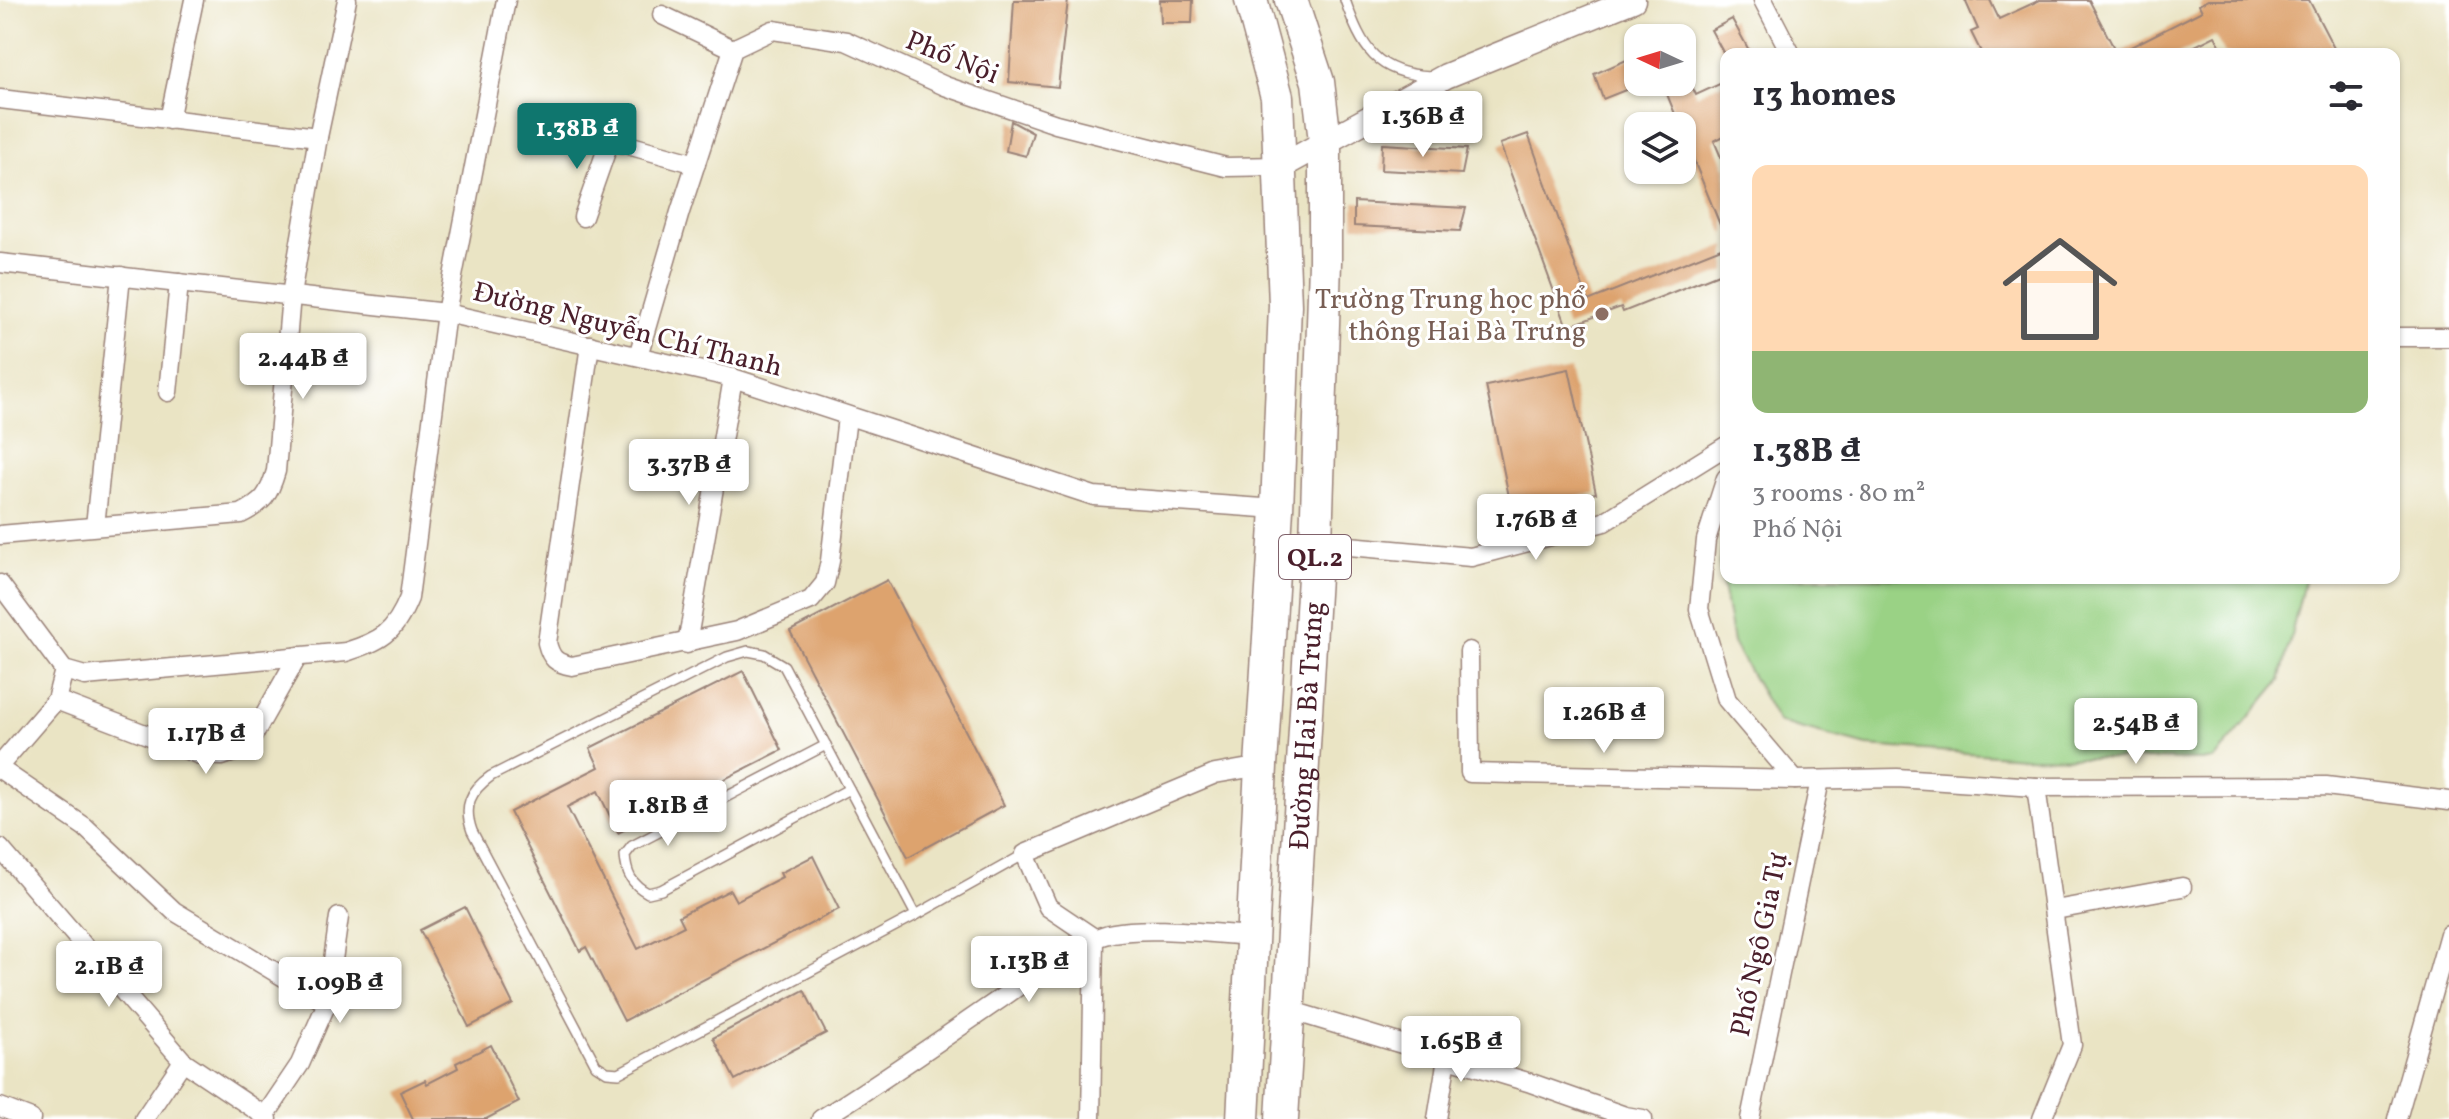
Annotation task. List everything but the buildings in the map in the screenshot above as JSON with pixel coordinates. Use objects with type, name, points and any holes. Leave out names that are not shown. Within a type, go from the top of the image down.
[{"type":"highway","name":"Đường Hai Bà Trưng","points":[[1243,1119],[1277,509],[1285,305],[1277,97],[1251,0]]},
{"type":"highway","name":"Đường Hai Bà Trưng","points":[[1282,1119],[1316,543],[1325,262],[1325,141],[1318,80],[1291,0]]},
{"type":"highway","points":[[1261,766],[1303,768]]},
{"type":"street","points":[[169,120],[194,0]]},
{"type":"street","points":[[0,535],[241,514],[255,507],[269,494],[276,471],[291,295],[318,137],[347,0]]},
{"type":"street","points":[[0,584],[64,670],[85,676],[346,652],[374,642],[399,622],[409,598],[446,313],[506,0]]},
{"type":"street","points":[[1282,166],[1446,76],[1633,0]]},
{"type":"street","points":[[1763,0],[1788,48]]},
{"type":"street","points":[[638,356],[733,49],[662,15]]},
{"type":"street","name":"Phố Nội","points":[[733,49],[773,30],[846,41],[945,86],[1056,124],[1226,167],[1282,166]]},
{"type":"street","points":[[0,99],[318,137]]},
{"type":"street","points":[[531,118],[696,164]]},
{"type":"street","points":[[583,217],[610,140]]},
{"type":"street","name":"Đường Nguyễn Chí Thanh","points":[[0,263],[446,313],[733,378],[1094,496],[1277,509]]},
{"type":"street","points":[[95,526],[121,276]]},
{"type":"street","points":[[168,392],[179,283]]},
{"type":"street","points":[[2400,337],[2449,337]]},
{"type":"street","points":[[590,345],[547,643],[550,656],[558,663],[572,666],[687,644],[737,631],[811,600],[825,583],[830,561],[847,417]]},
{"type":"street","points":[[687,644],[733,378]]},
{"type":"street","points":[[1316,543],[1471,557],[1604,522],[1720,450]]},
{"type":"street","points":[[1720,497],[1706,540],[1699,609],[1727,700],[1795,780]]},
{"type":"street","points":[[1469,651],[1470,773],[1795,780],[1897,778],[2036,787],[2326,786],[2449,801]]},
{"type":"street","points":[[56,700],[200,755],[222,756],[246,748],[298,656]]},
{"type":"street","points":[[64,670],[56,700],[0,767],[85,827],[174,911],[327,1003]]},
{"type":"street","points":[[1094,938],[1048,907],[1025,854],[1215,774],[1261,766]]},
{"type":"street","name":"Phố Ngô Gia Tự","points":[[1750,1119],[1820,780]]},
{"type":"street","points":[[2036,787],[2072,1045],[2042,1119]]},
{"type":"street","points":[[0,848],[183,1061],[266,1118],[300,1064],[327,1003],[339,917]]},
{"type":"street","points":[[2055,910],[2182,887]]},
{"type":"street","points":[[821,1119],[870,1089],[1032,976],[1094,938],[1115,932],[1142,931],[1253,936]]},
{"type":"street","points":[[2397,1119],[2449,934]]},
{"type":"street","points":[[1091,1119],[1094,938]]},
{"type":"street","points":[[1289,1010],[1531,1083],[1625,1116],[1643,1119]]},
{"type":"street","points":[[1437,1119],[1447,1058]]},
{"type":"street","points":[[144,1119],[183,1061]]},
{"type":"street","points":[[0,1107],[31,1119]]},
{"type":"lane","points":[[1345,0],[1365,48],[1387,68],[1410,75],[1446,76]]},
{"type":"lane","points":[[916,915],[784,666],[764,654],[748,651],[727,657],[491,776],[477,786],[469,799],[467,815],[472,831],[596,1065],[607,1072],[619,1073],[916,915],[1025,854]]},
{"type":"lane","points":[[826,745],[632,846],[625,855],[625,868],[630,879],[648,893],[661,890],[849,789]]},
{"type":"green space","points":[[1723,584],[2304,584],[2280,681],[2214,760],[2023,757],[1867,746],[1778,722],[1733,643]]},
{"type":"place","name":"Trường Trung học phổ thông Hai Bà Trưng","points":[[1602,314]]}]
